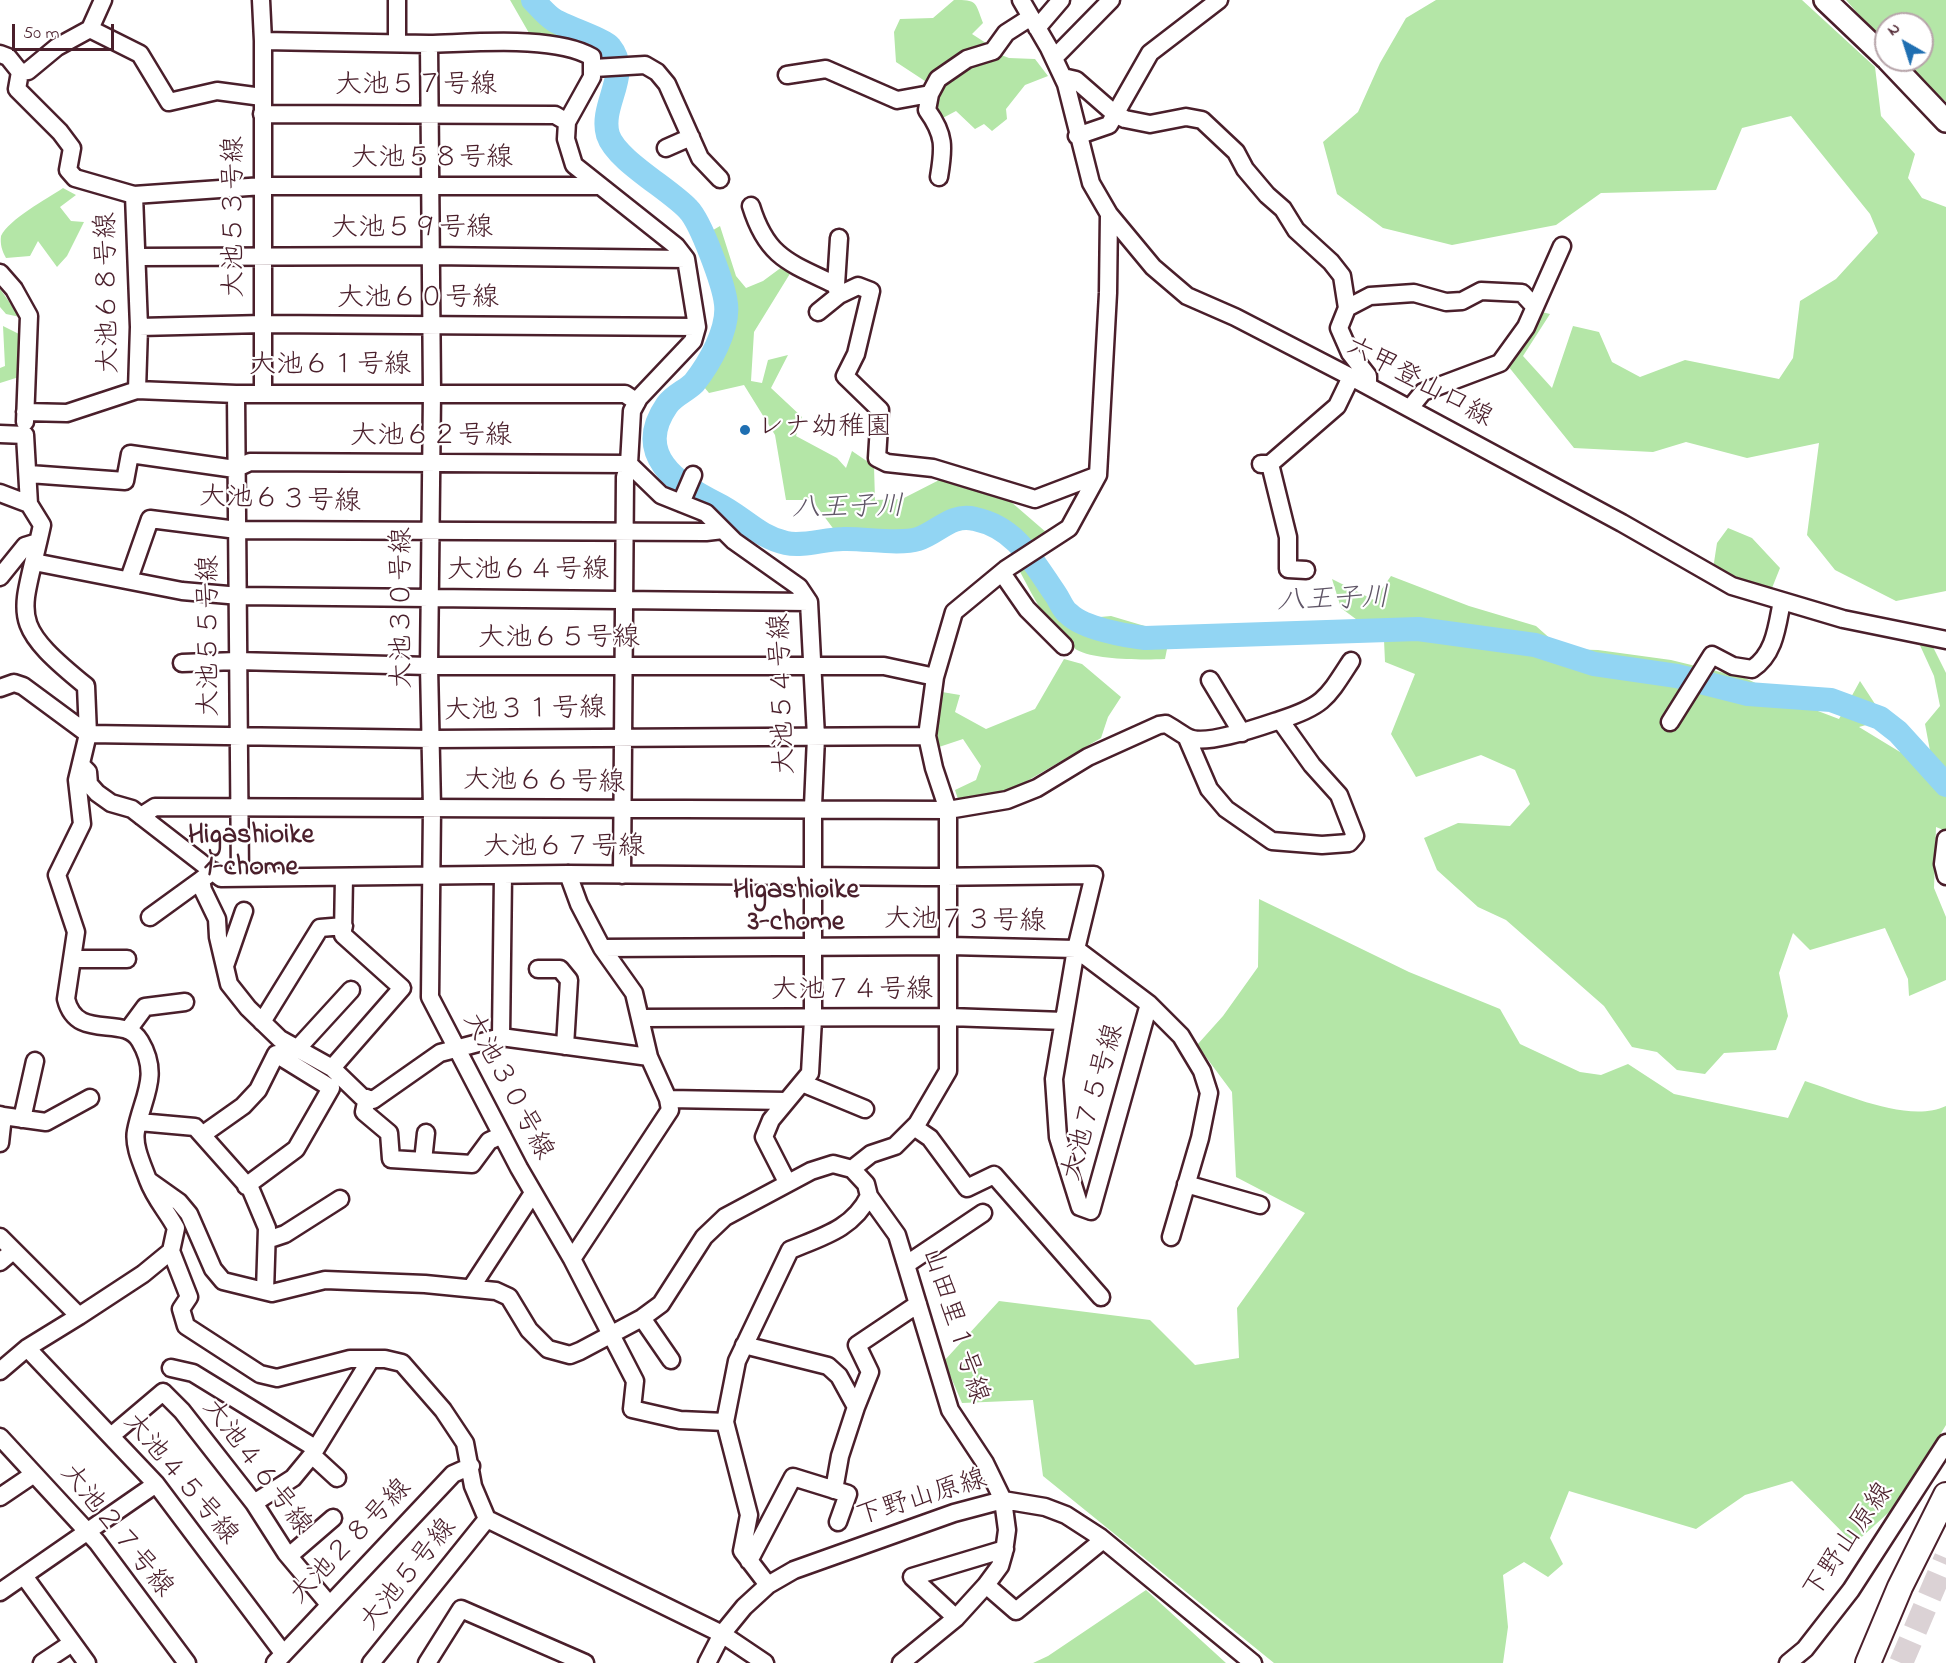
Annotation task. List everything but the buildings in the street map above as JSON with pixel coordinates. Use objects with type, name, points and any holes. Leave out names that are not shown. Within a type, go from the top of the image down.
[{"type":"highway","points":[[1868,1663],[1900,1587],[1946,1494]]},
{"type":"main road","points":[[1825,0],[1874,47]]},
{"type":"main road","points":[[1899,72],[1946,121]]},
{"type":"street","points":[[20,72],[28,71],[57,47],[90,29],[103,0]]},
{"type":"street","points":[[261,0],[263,41],[429,44],[526,42],[581,51],[592,57],[597,68]]},
{"type":"street","points":[[397,0],[397,43]]},
{"type":"street","name":"六甲登山口線","points":[[1021,0],[1063,77],[1090,183],[1109,214],[1154,267],[1186,296],[1235,317],[1368,385],[1622,522],[1732,586],[1843,619],[1946,640]]},
{"type":"street","points":[[939,177],[942,140],[940,128],[927,110],[930,94],[938,79],[967,59],[993,51],[1006,33],[1034,22],[1060,0]]},
{"type":"street","points":[[1077,136],[1109,125],[1150,53],[1220,0]]},
{"type":"street","points":[[1054,58],[1104,2]]},
{"type":"street","name":"大池５７号線","points":[[90,29],[140,54],[169,102],[218,92],[262,105],[555,115],[567,122]]},
{"type":"street","name":"大池５３号線","points":[[263,41],[263,393]]},
{"type":"street","name":"大池３０号線","points":[[429,44],[428,186],[432,393],[429,598],[432,739],[430,997],[533,1193],[572,1259],[635,1381],[632,1409],[680,1420],[725,1422]]},
{"type":"street","points":[[0,54],[8,57],[20,72],[17,89],[60,132],[72,148],[68,170],[75,178],[134,195]]},
{"type":"street","points":[[597,68],[645,65],[657,72],[667,84],[700,158],[720,178]]},
{"type":"street","points":[[597,68],[567,122],[566,139],[574,165],[676,246],[686,259],[697,327],[693,341],[637,402],[632,411],[629,464],[625,477],[622,875]]},
{"type":"street","points":[[787,75],[826,69],[897,100],[930,94]]},
{"type":"street","points":[[1063,77],[1076,80],[1125,120],[1150,124],[1186,117],[1202,120],[1238,156],[1267,195],[1283,209],[1296,230],[1336,269],[1346,289],[1347,308],[1339,328],[1350,353],[1368,376],[1368,385]]},
{"type":"street","points":[[666,148],[691,137]]},
{"type":"street","name":"大池５８号線","points":[[134,195],[263,186],[600,186]]},
{"type":"street","name":"大池６８号線","points":[[134,195],[139,327],[137,390]]},
{"type":"street","points":[[751,206],[765,241],[785,261],[837,290]]},
{"type":"street","points":[[147,1180],[179,1202],[189,1214],[213,1269],[223,1281],[272,1293],[325,1280],[496,1291],[509,1297],[529,1330],[548,1349],[557,1354],[570,1355],[642,1318],[661,1304],[704,1237],[724,1217],[787,1182],[833,1164],[852,1169],[871,1154],[895,1146],[914,1127],[948,1071],[950,946],[948,810],[946,796],[934,768],[927,736],[935,677],[954,612],[1017,561],[1070,528],[1098,475],[1108,292],[1109,214]]},
{"type":"street","points":[[837,290],[839,238]]},
{"type":"street","points":[[1410,408],[1423,392],[1500,363],[1526,327],[1533,305],[1562,246]]},
{"type":"street","name":"大池５９号線","points":[[137,257],[430,256],[686,259]]},
{"type":"street","points":[[0,273],[14,289],[29,316],[25,412],[29,504]]},
{"type":"street","points":[[818,312],[837,290],[858,286],[872,291],[856,354],[845,376],[880,410],[877,458],[887,463],[933,468],[1035,499],[1098,475]]},
{"type":"street","points":[[1347,308],[1370,296],[1414,293],[1446,302],[1462,301],[1481,291],[1522,293],[1533,305]]},
{"type":"street","name":"大池６０号線","points":[[139,327],[263,324],[431,327],[697,327]]},
{"type":"street","points":[[1305,570],[1288,569],[1288,537],[1266,464],[1337,406],[1352,377]]},
{"type":"street","name":"大池６１号線","points":[[25,412],[67,413],[137,390],[236,394],[625,394],[637,402]]},
{"type":"street","name":"大池５５号線","points":[[236,394],[235,469],[240,596],[237,661],[240,878]]},
{"type":"street","points":[[0,434],[25,435]]},
{"type":"street","points":[[29,474],[125,481],[130,454],[235,469]]},
{"type":"street","name":"大池６２号線","points":[[235,469],[250,462],[629,464]]},
{"type":"street","name":"大池５４号線","points":[[629,464],[661,495],[682,501],[706,513],[734,541],[799,587],[809,602],[816,737],[813,812],[813,1019],[810,1073],[771,1120],[764,1137],[787,1182]]},
{"type":"street","points":[[682,501],[693,475]]},
{"type":"street","points":[[0,493],[29,504],[41,520],[34,562],[24,597],[26,625],[42,648],[86,686],[88,734],[77,780],[82,824],[57,875],[76,932],[74,959],[66,985],[69,1009],[79,1020],[96,1027],[128,1030],[140,1041],[151,1078],[135,1133],[154,1198],[169,1214],[177,1228],[171,1251],[143,1274],[27,1348],[0,1371]]},
{"type":"street","name":"大池６３号線","points":[[129,579],[150,519],[237,530],[706,532],[723,530]]},
{"type":"street","points":[[0,577],[25,546],[38,542]]},
{"type":"street","name":"大池６４号線","points":[[34,562],[182,591],[240,596],[809,602]]},
{"type":"street","points":[[1002,573],[1027,609],[1064,646]]},
{"type":"street","points":[[1670,722],[1712,656],[1733,666],[1752,669],[1762,663],[1774,640],[1782,601]]},
{"type":"street","name":"大池６５号線","points":[[182,663],[237,661],[429,666],[812,668],[884,666],[935,677]]},
{"type":"street","points":[[1280,720],[1312,765],[1339,795],[1355,836],[1349,843],[1322,845],[1272,841],[1226,809],[1209,789],[1187,738],[1209,738],[1242,733],[1280,720],[1310,711],[1328,697],[1351,661]]},
{"type":"street","points":[[1210,680],[1242,733]]},
{"type":"street","points":[[0,688],[14,683],[23,686],[88,734]]},
{"type":"street","name":"大池６６号線","points":[[141,816],[155,807],[813,812],[948,810],[1007,800],[1037,788],[1088,757],[1159,725],[1166,724],[1187,738]]},
{"type":"street","name":"大池３１号線","points":[[88,734],[432,739],[623,736],[927,736]]},
{"type":"street","name":"大池６７号線","points":[[81,764],[88,772],[89,784],[97,793],[141,816],[207,875],[221,878],[568,874],[813,877],[1094,875]]},
{"type":"street","points":[[1946,840],[1942,864],[1946,876]]},
{"type":"street","points":[[568,874],[579,904],[602,948],[634,993],[649,1057],[668,1099],[670,1110],[572,1259]]},
{"type":"street","points":[[150,917],[207,875]]},
{"type":"street","points":[[207,875],[203,890],[217,919],[229,984],[280,1040],[332,1068],[362,1097],[372,1100],[440,1053],[501,1037],[649,1057]]},
{"type":"street","points":[[501,1037],[503,875]]},
{"type":"street","name":"大池７５号線","points":[[1076,950],[1149,1004],[1091,1211],[1080,1207],[1058,1137],[1054,1079],[1076,950],[1094,875]]},
{"type":"street","points":[[344,877],[343,935],[402,988],[430,991]]},
{"type":"street","points":[[225,967],[244,911]]},
{"type":"street","points":[[262,1022],[320,928],[344,926]]},
{"type":"street","name":"大池７３号線","points":[[602,948],[950,946],[1076,950]]},
{"type":"street","points":[[74,959],[127,959]]},
{"type":"street","points":[[538,969],[560,969],[569,980],[565,1046]]},
{"type":"street","points":[[332,1068],[402,988]]},
{"type":"street","points":[[297,1049],[351,990]]},
{"type":"street","points":[[128,1030],[145,1007],[185,1002]]},
{"type":"street","points":[[1149,1004],[1181,1036],[1202,1071],[1209,1093],[1171,1237]]},
{"type":"street","name":"大池７４号線","points":[[640,1018],[949,1017],[1064,1021]]},
{"type":"street","points":[[202,1135],[243,1106],[258,1090],[276,1054],[331,1088],[296,1149],[246,1186]]},
{"type":"street","points":[[22,1119],[35,1061]]},
{"type":"street","points":[[802,1083],[865,1109]]},
{"type":"street","points":[[0,1143],[2,1116],[46,1122],[90,1098]]},
{"type":"street","points":[[368,1098],[364,1113],[389,1133],[391,1160],[472,1164],[489,1141],[502,1135]]},
{"type":"street","points":[[668,1099],[786,1101]]},
{"type":"street","points":[[139,1122],[195,1127],[246,1186],[267,1228],[265,1291]]},
{"type":"street","points":[[914,1127],[930,1138],[967,1188],[994,1175],[1101,1297]]},
{"type":"street","points":[[423,1161],[426,1133]]},
{"type":"street","name":"山田里１号線","points":[[852,1169],[866,1184],[869,1196],[897,1235],[950,1410],[985,1463],[1003,1500],[1007,1530],[1005,1550]]},
{"type":"street","points":[[1186,1184],[1260,1205]]},
{"type":"street","points":[[471,1288],[533,1193]]},
{"type":"street","points":[[768,1585],[742,1551],[749,1515],[725,1422],[737,1361],[790,1250],[844,1228],[863,1209],[869,1196]]},
{"type":"street","points":[[267,1240],[285,1234],[340,1198]]},
{"type":"street","points":[[907,1264],[983,1213]]},
{"type":"street","points":[[0,1237],[6,1257],[79,1316]]},
{"type":"street","points":[[171,1251],[189,1297],[181,1309],[186,1326],[260,1374],[277,1378],[350,1359],[385,1359],[402,1363],[443,1410],[465,1443],[471,1466],[472,1486],[487,1520],[722,1634],[765,1663]]},
{"type":"street","points":[[834,1490],[840,1456],[870,1372],[857,1346],[918,1304]]},
{"type":"street","points":[[642,1318],[670,1360]]},
{"type":"street","points":[[744,1345],[828,1366],[839,1377],[856,1407]]},
{"type":"street","name":"大池４５号線","points":[[27,1348],[156,1485],[279,1658]]},
{"type":"street","points":[[254,1503],[293,1479],[314,1452],[371,1359]]},
{"type":"street","points":[[171,1368],[193,1373],[314,1452],[337,1478]]},
{"type":"street","name":"大池４６号線","points":[[111,1436],[163,1392],[182,1411],[254,1503],[289,1556],[328,1603]]},
{"type":"street","name":"大池２７号線","points":[[0,1437],[88,1532],[187,1663]]},
{"type":"street","name":"下野山原線","points":[[1788,1663],[1805,1649],[1851,1590],[1946,1443]]},
{"type":"street","name":"大池２８号線","points":[[279,1658],[328,1603],[453,1474],[471,1466]]},
{"type":"street","points":[[0,1497],[34,1474]]},
{"type":"street","points":[[749,1560],[793,1477],[848,1494],[838,1522]]},
{"type":"street","points":[[0,1592],[156,1485]]},
{"type":"street","name":"下野山原線","points":[[707,1663],[722,1634],[768,1585],[794,1570],[954,1513],[1003,1500],[1045,1507],[1066,1515],[1103,1540],[1253,1663]]},
{"type":"street","points":[[289,1556],[333,1518]]},
{"type":"street","name":"大池５号線","points":[[371,1663],[487,1520]]},
{"type":"street","points":[[986,1584],[1016,1611],[1103,1540]]},
{"type":"street","points":[[901,1663],[956,1618],[1000,1566],[1005,1550]]},
{"type":"street","points":[[956,1618],[912,1577],[1005,1550]]},
{"type":"street","points":[[24,1576],[87,1663]]},
{"type":"street","points":[[427,1663],[461,1609],[585,1663]]},
{"type":"street","points":[[42,1663],[72,1643]]},
{"type":"green space","points":[[510,0],[541,0],[572,34],[562,38],[529,33]]},
{"type":"green space","points":[[954,0],[967,0],[974,3],[983,23],[972,34],[989,45],[928,83],[896,62],[894,32],[900,19],[933,18]]},
{"type":"green space","points":[[1436,0],[1802,0],[1874,66],[1881,116],[1915,154],[1908,178],[1922,198],[1946,207],[1946,591],[1896,601],[1835,570],[1807,535],[1819,443],[1747,458],[1686,442],[1653,452],[1574,448],[1504,361],[1542,312],[1550,314],[1523,356],[1552,388],[1573,326],[1599,332],[1612,362],[1640,377],[1685,360],[1779,379],[1793,358],[1800,301],[1836,279],[1878,233],[1870,214],[1791,116],[1742,128],[1716,190],[1601,193],[1556,225],[1452,245],[1383,228],[1337,194],[1323,142],[1358,112],[1380,63],[1406,18]]},
{"type":"green space","points":[[1846,0],[1946,0],[1946,102],[1912,72],[1934,72],[1934,12],[1874,12],[1874,32]]},
{"type":"green space","points":[[996,53],[1009,58],[1035,59],[1048,76],[1025,85],[1006,109],[1007,119],[992,131],[984,124],[975,129],[956,111],[939,120],[928,106],[941,80]]},
{"type":"green space","points":[[63,188],[76,195],[60,207],[71,221],[84,222],[67,256],[57,267],[38,241],[30,256],[6,258],[1,242],[1,236],[5,230],[20,216]]},
{"type":"green space","points":[[720,226],[736,276],[746,288],[763,281],[786,264],[791,272],[754,332],[751,381],[762,383],[768,360],[788,355],[771,388],[802,417],[796,436],[837,458],[846,468],[852,451],[874,466],[875,500],[902,499],[945,477],[1010,501],[1047,533],[1025,543],[993,516],[962,530],[914,535],[835,531],[812,500],[786,500],[775,435],[744,385],[709,393],[699,381],[716,354],[732,311],[708,233]]},
{"type":"green space","points":[[0,289],[20,317],[6,314],[0,307]]},
{"type":"green space","points":[[3,326],[19,334],[19,377],[0,383],[0,368],[5,366]]},
{"type":"green space","points":[[1728,528],[1752,538],[1780,568],[1772,588],[1744,584],[1713,569],[1717,543]]},
{"type":"green space","points":[[1037,555],[1071,610],[1089,618],[1111,616],[1165,632],[1168,644],[1165,659],[1107,658],[1077,650],[1068,643],[1042,612],[1017,566]]},
{"type":"green space","points":[[1391,576],[1469,606],[1536,626],[1562,649],[1598,650],[1671,660],[1745,678],[1802,705],[1839,719],[1860,681],[1875,704],[1873,723],[1859,727],[1900,752],[1931,756],[1925,724],[1940,706],[1934,676],[1918,641],[1930,641],[1946,673],[1946,831],[1936,827],[1934,888],[1946,917],[1946,980],[1909,996],[1908,979],[1885,928],[1810,950],[1793,933],[1779,973],[1788,1016],[1776,1050],[1724,1053],[1705,1074],[1677,1070],[1657,1052],[1632,1047],[1604,1006],[1506,920],[1478,907],[1437,870],[1424,838],[1458,823],[1510,826],[1530,804],[1515,770],[1481,755],[1416,777],[1391,734],[1415,674],[1385,662],[1384,640],[1341,608],[1332,579],[1374,600]]},
{"type":"green space","points":[[1064,659],[1082,664],[1121,697],[1108,717],[1101,738],[1008,792],[958,799],[955,790],[976,780],[981,766],[963,739],[939,747],[936,727],[942,692],[960,695],[955,712],[986,729],[1035,709]]},
{"type":"green space","points":[[1259,899],[1409,972],[1500,1009],[1520,1044],[1580,1072],[1601,1075],[1628,1064],[1674,1094],[1788,1118],[1805,1081],[1856,1099],[1895,1109],[1931,1111],[1946,1106],[1946,1425],[1898,1504],[1854,1544],[1792,1481],[1745,1495],[1696,1529],[1569,1491],[1550,1538],[1563,1564],[1548,1577],[1524,1562],[1503,1575],[1508,1627],[1503,1663],[1274,1663],[1043,1476],[1033,1400],[962,1403],[944,1361],[999,1301],[1150,1320],[1195,1365],[1239,1358],[1237,1308],[1305,1213],[1236,1177],[1232,1092],[1197,1045],[1223,1016],[1258,967]]},
{"type":"green space","points":[[1146,1590],[1226,1663],[1033,1663],[1048,1656]]},
{"type":"waterway","name":"八王子川","points":[[533,0],[554,20],[610,47],[616,57],[618,68],[606,124],[608,135],[621,154],[688,209],[711,254],[726,304],[724,325],[712,357],[694,383],[667,405],[658,423],[655,438],[657,453],[674,477],[758,531],[776,540],[793,544],[843,539],[910,541],[925,536],[952,521],[975,519],[990,523],[1013,538],[1040,570],[1063,608],[1075,619],[1127,635],[1145,638],[1418,629],[1535,645],[1594,664],[1677,676],[1748,694],[1831,700],[1880,718],[1898,732],[1946,785]]},
{"type":"tunnel","points":[[1901,1663],[1946,1558]]},
{"type":"place","name":"レナ幼稚園","points":[[745,430]]},
{"type":"district","name":"Higashioike 1-chome","points":[[251,853]]},
{"type":"district","name":"Higashioike 3-chome","points":[[796,908]]}]
